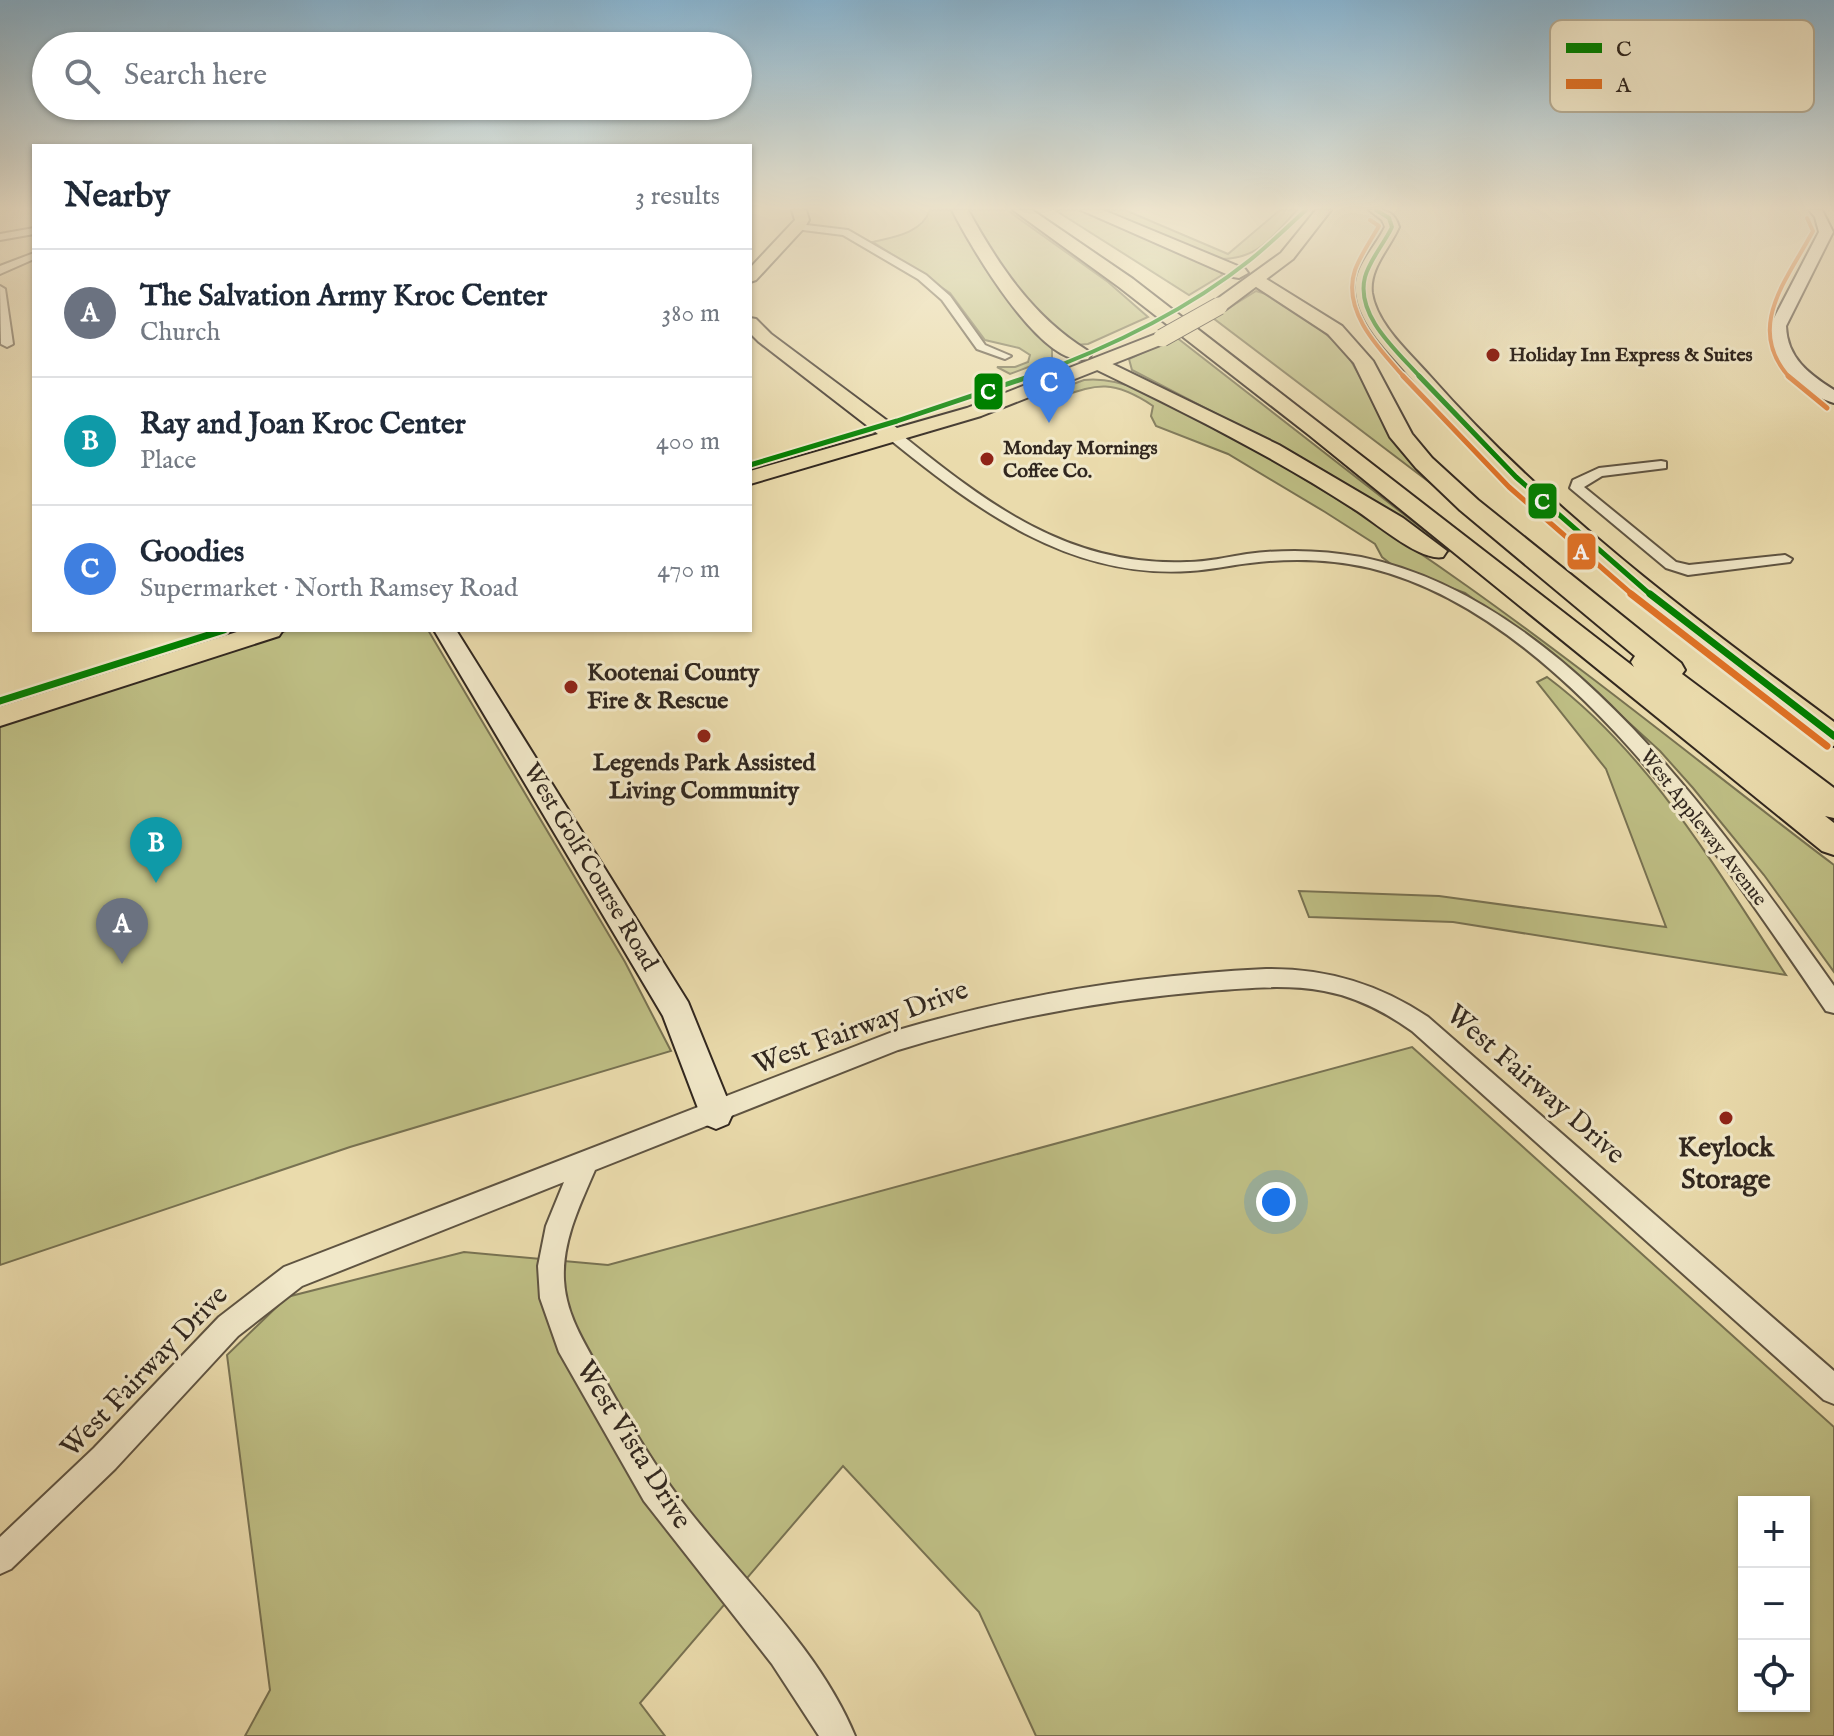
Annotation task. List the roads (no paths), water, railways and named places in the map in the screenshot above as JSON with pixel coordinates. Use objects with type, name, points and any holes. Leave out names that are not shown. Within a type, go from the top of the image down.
[{"type":"highway","points":[[1010,291],[1049,331],[1090,359],[1235,429],[1318,476],[1415,538],[1832,828]]},
{"type":"highway","points":[[1136,291],[1832,828]]},
{"type":"highway","points":[[1158,291],[1219,334],[1771,758]]},
{"type":"highway","points":[[1273,291],[1313,313],[1351,345],[1363,361],[1402,437],[1437,476],[1680,678],[1771,758],[1832,828]]},
{"type":"main road","points":[[752,464],[887,430],[974,412],[1155,331],[1227,291]]},
{"type":"main road","points":[[1366,291],[1366,302],[1395,346],[1434,395],[1500,463],[1580,536],[1834,736]]},
{"type":"main road","name":"West Appleway Avenue","points":[[752,325],[887,430]]},
{"type":"main road","points":[[752,477],[887,430]]},
{"type":"main road","points":[[0,701],[218,632]]},
{"type":"main road","points":[[0,717],[264,632]]},
{"type":"street","points":[[0,291],[7,344]]},
{"type":"street","points":[[938,291],[981,347],[1005,356]]},
{"type":"street","points":[[1796,291],[1778,326],[1777,339],[1793,367],[1834,398]]},
{"type":"street","name":"West Appleway Avenue","points":[[887,430],[997,516],[1035,537],[1072,552],[1132,566],[1167,568],[1263,556],[1343,559],[1378,565],[1452,594],[1532,648],[1601,706],[1637,742],[1702,821],[1834,1004]]},
{"type":"street","points":[[1661,465],[1599,472],[1578,483],[1577,488],[1671,565],[1688,570],[1785,559]]},
{"type":"street","name":"West Golf Course Road","points":[[446,632],[677,1011],[716,1113]]},
{"type":"street","name":"West Fairway Drive","points":[[0,1558],[100,1464],[217,1335],[254,1301],[293,1276],[895,1041],[944,1025],[1031,1004],[1132,988],[1260,979],[1306,980],[1345,987],[1381,1000],[1420,1024],[1834,1390]]},
{"type":"street","name":"West Vista Drive","points":[[585,1163],[558,1232],[550,1269],[553,1294],[567,1340],[623,1441],[654,1487],[678,1522],[768,1629],[824,1708],[838,1736]]},
{"type":"place","name":"Holiday Inn Express & Suites","points":[[1493,355]]},
{"type":"place","name":"Goodies","points":[[1049,423]]},
{"type":"place","name":"Monday Mornings Coffee Co.","points":[[987,459]]},
{"type":"place","name":"Kootenai County Fire & Rescue","points":[[571,687]]},
{"type":"place","name":"Legends Park Assisted Living Community","points":[[704,736]]},
{"type":"place","name":"Ray and Joan Kroc Center","points":[[156,883]]},
{"type":"place","name":"The Salvation Army Kroc Center","points":[[122,964]]},
{"type":"place","name":"Keylock Storage","points":[[1726,1118]]}]
